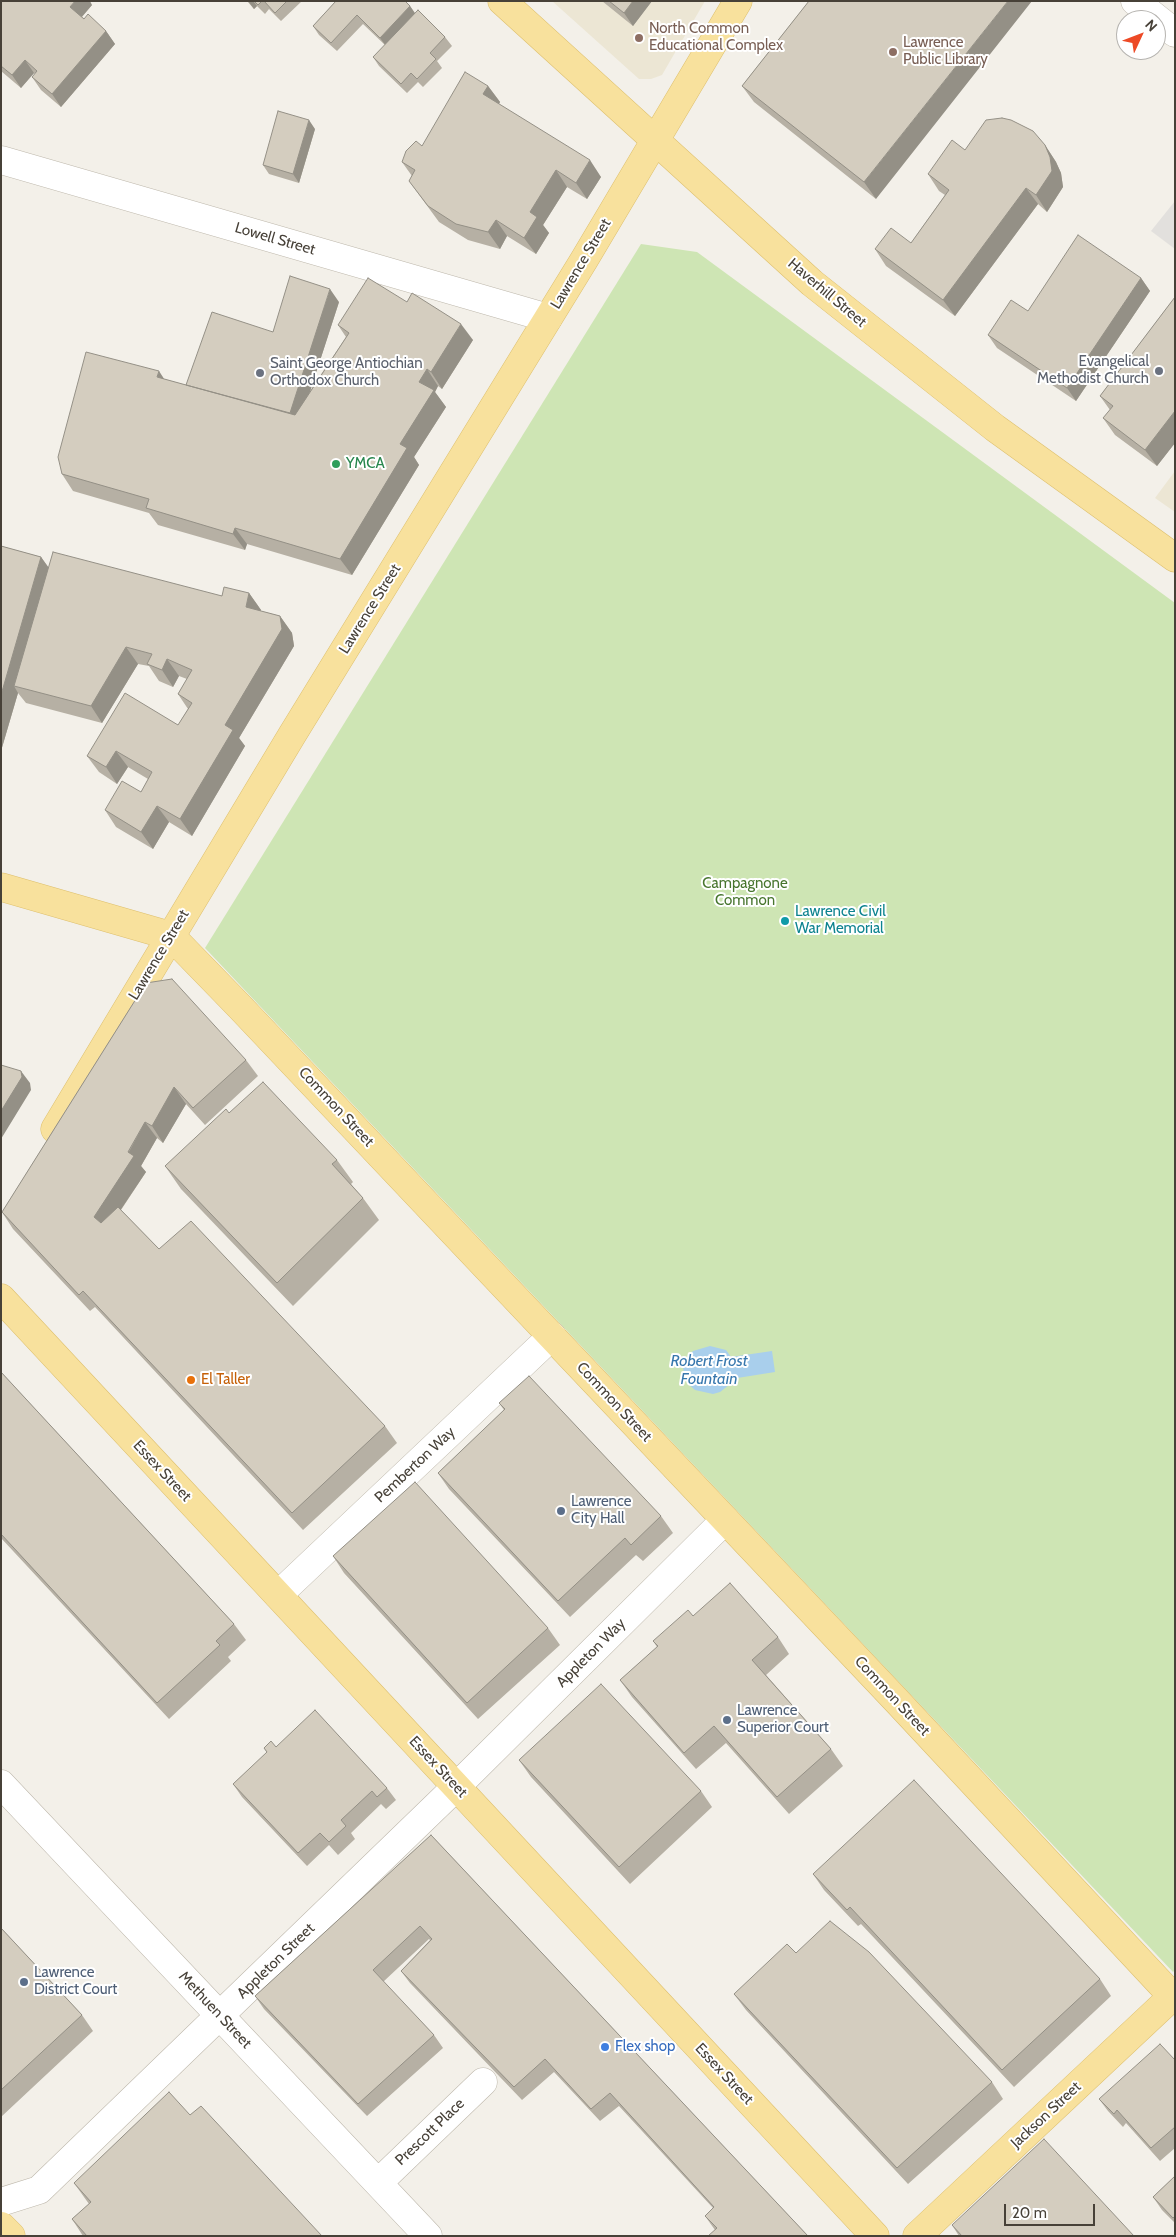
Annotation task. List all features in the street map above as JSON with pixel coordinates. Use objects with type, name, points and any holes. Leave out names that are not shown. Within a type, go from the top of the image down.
[{"type":"main road","name":"Haverhill Street","points":[[502,1],[812,283],[995,428],[1175,558]]},
{"type":"main road","name":"Lawrence Street","points":[[42,1149],[548,318],[738,1]]},
{"type":"main road","points":[[1,887],[171,936]]},
{"type":"main road","name":"Common Street","points":[[171,936],[552,1336],[1174,1997]]},
{"type":"main road","name":"Essex Street","points":[[1,1298],[875,2236]]},
{"type":"main road","name":"Jackson Street","points":[[917,2236],[1174,1997]]},
{"type":"main road","points":[[1,2226],[11,2236]]},
{"type":"street","points":[[1136,1],[1175,33]]},
{"type":"street","name":"Lowell Street","points":[[1,160],[548,318]]},
{"type":"street","name":"Pemberton Way","points":[[278,1595],[552,1336]]},
{"type":"street","name":"Appleton Way","points":[[456,1787],[725,1520]]},
{"type":"street","name":"Methuen Street","points":[[1,1784],[428,2236]]},
{"type":"street","name":"Appleton Street","points":[[1,2202],[39,2190],[456,1787]]},
{"type":"street","name":"Prescott Place","points":[[378,2183],[483,2082]]},
{"type":"shaded area","name":"North Common Educational Complex","points":[[552,1],[705,1],[662,75],[651,79],[639,79]]},
{"type":"shaded area","points":[[1175,201],[1175,249],[1151,231]]},
{"type":"shaded area","points":[[1175,471],[1175,512],[1155,498]]},
{"type":"green space","name":"Campagnone Common","points":[[641,244],[697,252],[1175,603],[1175,1970],[1173,1972],[205,948]]},
{"type":"water","name":"Robert Frost Fountain","points":[[710,1346],[726,1350],[731,1357],[772,1351],[775,1372],[731,1379],[729,1385],[720,1392],[713,1394],[695,1390],[687,1383],[683,1368],[688,1355],[693,1351]]},
{"type":"building","points":[[1,1],[75,1],[70,7],[84,19],[88,14],[106,31],[52,94],[32,77],[37,71],[25,60],[12,75],[1,66]]},
{"type":"building","points":[[254,1],[262,1],[258,5]]},
{"type":"building","points":[[264,1],[287,1],[275,13]]},
{"type":"building","points":[[336,1],[405,1],[410,6],[380,38],[357,15],[331,43],[313,26]]},
{"type":"building","points":[[609,1],[633,1],[624,13]]},
{"type":"building","name":"Lawrence Public Library","points":[[809,1],[1008,1],[864,182],[742,86]]},
{"type":"building","points":[[418,10],[445,37],[430,53],[436,59],[417,79],[411,73],[401,84],[373,57]]},
{"type":"building","points":[[465,72],[488,86],[483,94],[590,160],[576,183],[556,170],[530,212],[537,217],[524,238],[496,220],[488,232],[456,224],[428,206],[409,181],[415,170],[402,162],[406,151],[416,141],[422,146]]},
{"type":"building","points":[[278,111],[309,120],[293,174],[263,165]]},
{"type":"building","points":[[1002,118],[1011,120],[1033,131],[1045,145],[1050,157],[1052,171],[1036,195],[1026,188],[943,300],[875,249],[891,228],[911,243],[949,190],[928,174],[952,140],[965,150],[986,120]]},
{"type":"building","points":[[1078,235],[1141,278],[1067,388],[988,335],[1011,300],[1028,311]]},
{"type":"building","name":"Saint George Antiochian Orthodox Church","points":[[290,276],[330,289],[290,413],[186,385],[212,312],[273,332]]},
{"type":"building","name":"YMCA","points":[[368,278],[407,302],[412,293],[461,324],[431,372],[427,369],[419,382],[434,390],[400,444],[407,448],[340,559],[235,528],[233,534],[146,508],[149,499],[62,474],[58,457],[86,352],[159,371],[157,377],[295,415],[349,333],[338,325]]},
{"type":"building","name":"Evangelical Methodist Church","points":[[1175,297],[1175,411],[1145,450],[1103,418],[1113,406],[1100,396]]},
{"type":"building","points":[[1,546],[41,557],[1,695]]},
{"type":"building","points":[[53,552],[222,596],[224,587],[249,593],[246,607],[280,616],[282,629],[225,725],[233,730],[180,819],[157,806],[141,832],[105,810],[122,781],[141,792],[152,772],[116,751],[106,767],[87,756],[125,693],[178,725],[192,703],[178,694],[192,670],[167,659],[162,670],[147,664],[152,654],[126,647],[91,706],[14,686]]},
{"type":"building","points":[[172,979],[246,1060],[193,1108],[174,1087],[152,1126],[145,1122],[128,1152],[134,1156],[94,1217],[101,1223],[118,1207],[159,1249],[191,1221],[385,1426],[292,1513],[83,1291],[79,1295],[2,1212],[146,983]]},
{"type":"building","points":[[1,1065],[21,1071],[22,1077],[1,1111]]},
{"type":"building","points":[[263,1082],[337,1160],[332,1164],[363,1198],[277,1283],[165,1166],[226,1109],[229,1113]]},
{"type":"building","points":[[1,1372],[234,1624],[216,1641],[220,1645],[157,1703],[1,1534]]},
{"type":"building","name":"Lawrence City Hall","points":[[529,1376],[661,1516],[631,1545],[625,1538],[558,1601],[438,1473],[505,1409],[499,1403]]},
{"type":"building","points":[[415,1482],[548,1628],[467,1703],[333,1556]]},
{"type":"building","name":"Lawrence Superior Court","points":[[730,1583],[778,1637],[752,1660],[831,1749],[777,1797],[714,1726],[684,1753],[620,1680],[658,1646],[653,1641],[688,1610],[693,1616]]},
{"type":"building","points":[[601,1684],[701,1791],[619,1867],[519,1760]]},
{"type":"building","points":[[315,1710],[387,1788],[377,1797],[372,1791],[341,1820],[346,1826],[329,1842],[320,1833],[298,1853],[233,1784],[267,1752],[264,1748],[271,1741],[276,1747]]},
{"type":"building","points":[[914,1780],[1100,1979],[1002,2070],[850,1907],[847,1910],[813,1874]]},
{"type":"building","points":[[431,1835],[808,2236],[708,2236],[717,2228],[705,2216],[714,2207],[610,2093],[591,2109],[545,2059],[514,2087],[401,1971],[432,1939],[420,1926],[373,1970],[434,2035],[358,2104],[255,1996]]},
{"type":"building","points":[[830,1921],[869,1952],[992,2082],[897,2168],[734,1994],[787,1944],[796,1953]]},
{"type":"building","name":"Lawrence District Court","points":[[1,1928],[82,2015],[1,2090]]},
{"type":"building","points":[[1160,2044],[1175,2060],[1175,2127],[1151,2148],[1117,2110],[1114,2114],[1099,2099]]},
{"type":"building","points":[[169,2092],[190,2115],[201,2106],[322,2236],[87,2236],[72,2219],[91,2202],[74,2183]]},
{"type":"building","points":[[1044,2139],[1134,2236],[962,2236],[952,2225]]},
{"type":"building","points":[[1175,2176],[1175,2216],[1173,2218],[1153,2197]]},
{"type":"place","name":"North Common Educational Complex","points":[[639,38]]},
{"type":"place","name":"Lawrence Public Library","points":[[893,52]]},
{"type":"place","name":"Evangelical Methodist Church","points":[[1159,371]]},
{"type":"place","name":"Saint George Antiochian Orthodox Church","points":[[260,373]]},
{"type":"place","name":"YMCA","points":[[336,464]]},
{"type":"place","name":"Lawrence Civil War Memorial","points":[[785,921]]},
{"type":"place","name":"El Taller","points":[[191,1380]]},
{"type":"place","name":"Lawrence City Hall","points":[[561,1511]]},
{"type":"place","name":"Lawrence Superior Court","points":[[727,1720]]},
{"type":"place","name":"Lawrence District Court","points":[[24,1982]]},
{"type":"place","name":"Flex shop","points":[[605,2047]]}]
